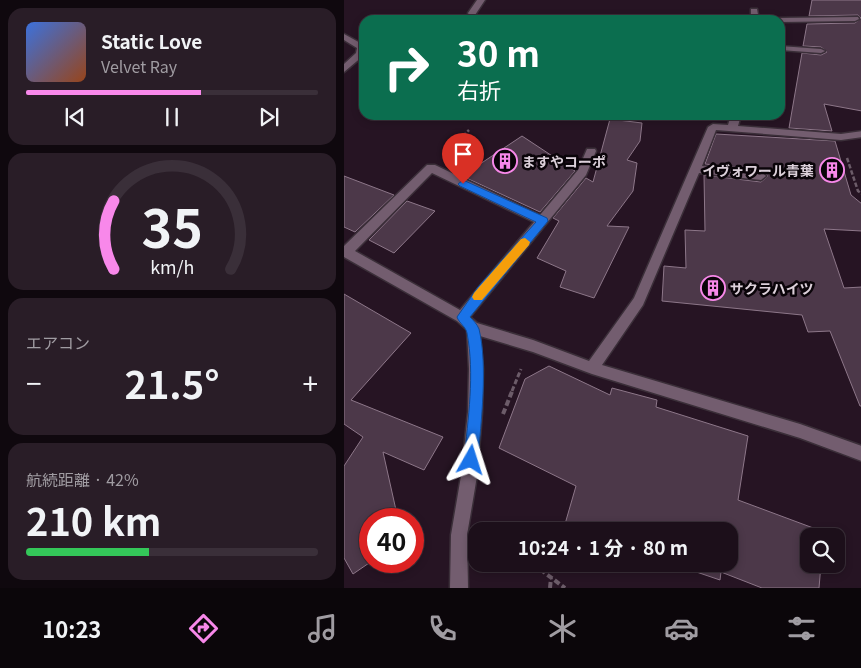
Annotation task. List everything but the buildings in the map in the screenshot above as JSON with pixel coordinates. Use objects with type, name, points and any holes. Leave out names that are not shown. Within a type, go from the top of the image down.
[{"type":"street","points":[[472,13],[481,0]]},
{"type":"street","points":[[754,11],[754,15]]},
{"type":"street","points":[[785,20],[854,19]]},
{"type":"street","points":[[344,36],[359,46]]},
{"type":"street","points":[[785,48],[821,51]]},
{"type":"street","points":[[344,69],[359,55]]},
{"type":"street","points":[[732,129],[735,120]]},
{"type":"street","points":[[592,368],[638,301],[713,127],[841,137],[861,134]]},
{"type":"street","points":[[462,317],[582,172],[591,151]]},
{"type":"street","points":[[543,221],[431,168],[345,252],[462,317],[473,328],[533,346],[592,368],[800,431],[861,454]]},
{"type":"street","points":[[696,170],[761,176]]},
{"type":"street","points":[[459,588],[459,535],[469,476],[475,412],[476,369],[473,328]]},
{"type":"path","points":[[841,137],[858,191],[861,194]]},
{"type":"path","points":[[543,572],[565,588]]},
{"type":"path","points":[[550,588],[551,578]]},
{"type":"slow traffic","points":[[478,297],[525,242]]},
{"type":"place","name":"ますやコーポ","points":[[505,161]]},
{"type":"place","name":"イヴォワール青葉","points":[[832,170]]},
{"type":"place","name":"サクラハイツ","points":[[713,288]]},
{"type":"route","points":[[463,184],[543,221],[462,317],[473,328],[476,369],[471,460]]}]
